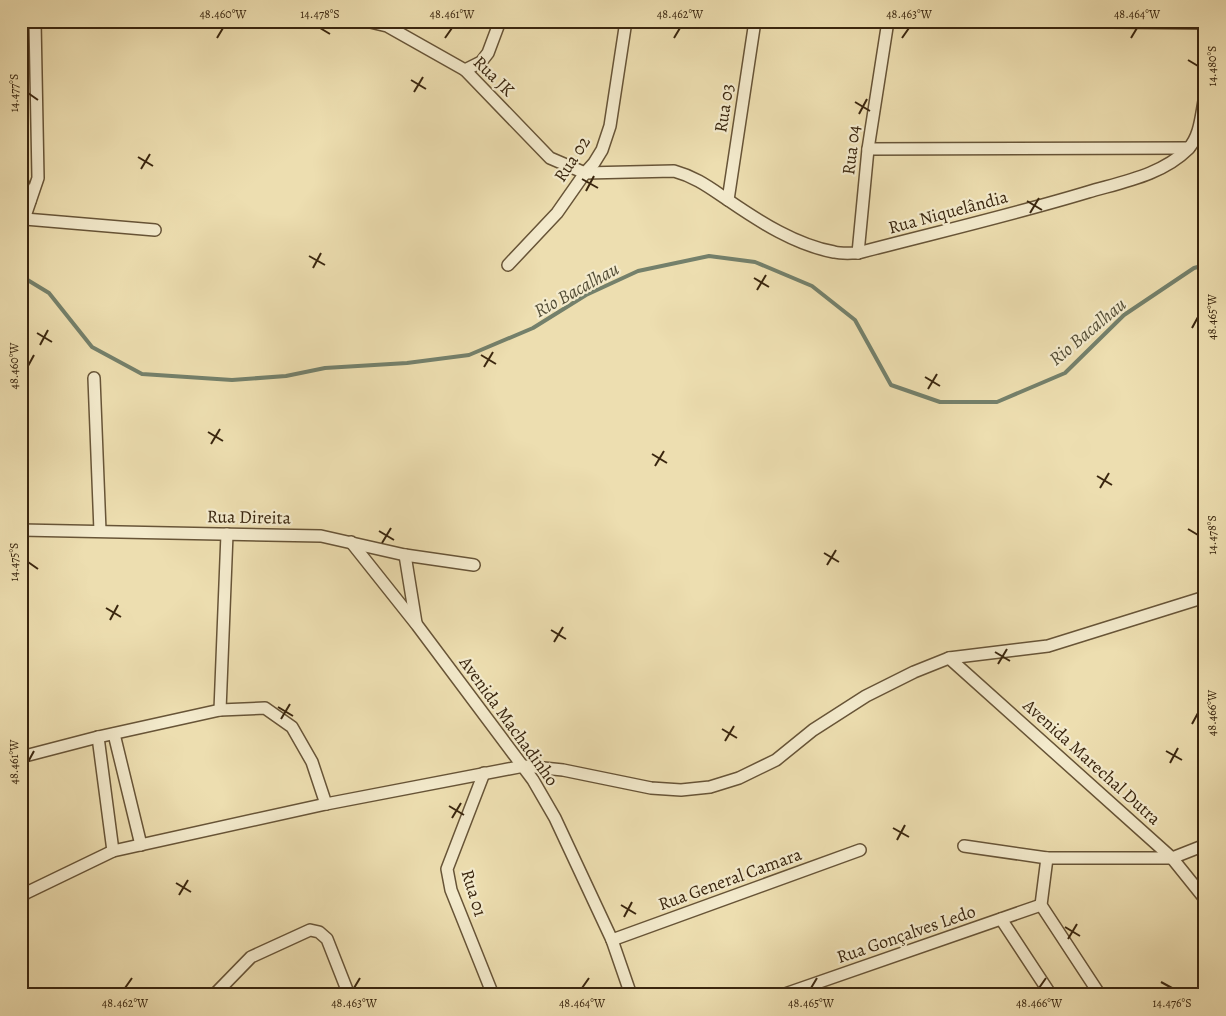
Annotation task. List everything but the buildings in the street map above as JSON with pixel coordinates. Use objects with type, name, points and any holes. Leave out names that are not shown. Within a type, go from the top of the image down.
[{"type":"street","points":[[35,21],[38,178],[23,224],[155,230]]},
{"type":"street","name":"Rua JK","points":[[366,21],[387,23],[465,70],[550,158],[585,173]]},
{"type":"street","points":[[465,70],[481,62],[488,53],[500,21]]},
{"type":"street","name":"Rua 02","points":[[508,265],[556,213],[602,150],[610,126],[626,21]]},
{"type":"street","name":"Rua 03","points":[[728,200],[755,21]]},
{"type":"street","name":"Rua 04","points":[[858,253],[868,149],[888,21]]},
{"type":"street","points":[[1019,21],[1205,23]]},
{"type":"street","name":"Rua Niquelândia","points":[[585,173],[674,171],[689,175],[704,182],[755,217],[803,243],[836,253],[858,253],[1059,201],[1152,173],[1177,159],[1198,136],[1205,96]]},
{"type":"street","points":[[868,149],[1189,148]]},
{"type":"street","points":[[21,171],[30,202]]},
{"type":"street","points":[[94,378],[100,531]]},
{"type":"street","name":"Rua Direita","points":[[21,530],[321,536],[405,555],[474,565]]},
{"type":"street","points":[[220,710],[226,534]]},
{"type":"street","name":"Avenida Machadinho","points":[[351,542],[533,780],[555,818],[612,940],[631,995]]},
{"type":"street","points":[[405,555],[416,625]]},
{"type":"street","points":[[21,897],[113,852],[326,804],[524,766],[563,770],[650,788],[681,790],[710,787],[740,778],[776,760],[813,730],[866,696],[914,672],[949,658],[1048,646],[1205,597]]},
{"type":"street","name":"Avenida Marechal Dutra","points":[[949,658],[1172,858],[1205,899]]},
{"type":"street","points":[[21,757],[98,737],[220,710],[265,708],[292,727],[312,762],[326,804]]},
{"type":"street","points":[[114,734],[140,845]]},
{"type":"street","points":[[98,737],[113,852]]},
{"type":"street","name":"Rua 01","points":[[484,773],[447,869],[451,890],[493,995]]},
{"type":"street","points":[[964,846],[1048,858],[1172,858],[1205,845]]},
{"type":"street","name":"Rua General Camara","points":[[612,940],[860,850]]},
{"type":"street","points":[[1048,858],[1041,905],[1100,995]]},
{"type":"street","name":"Rua Gonçalves Ledo","points":[[782,995],[1041,905]]},
{"type":"street","points":[[1001,920],[1051,995]]},
{"type":"street","points":[[214,995],[251,957],[310,930],[319,932],[327,939],[349,995]]},
{"type":"street","points":[[21,989],[24,995]]},
{"type":"waterway","name":"Rio Bacalhau","points":[[21,276],[49,293],[92,347],[142,374],[232,380],[286,376],[325,368],[407,363],[469,355],[533,328],[586,295],[638,271],[709,256],[755,262],[812,286],[855,320],[891,385],[940,402],[997,402],[1065,373],[1124,315],[1194,268],[1205,265]]}]
